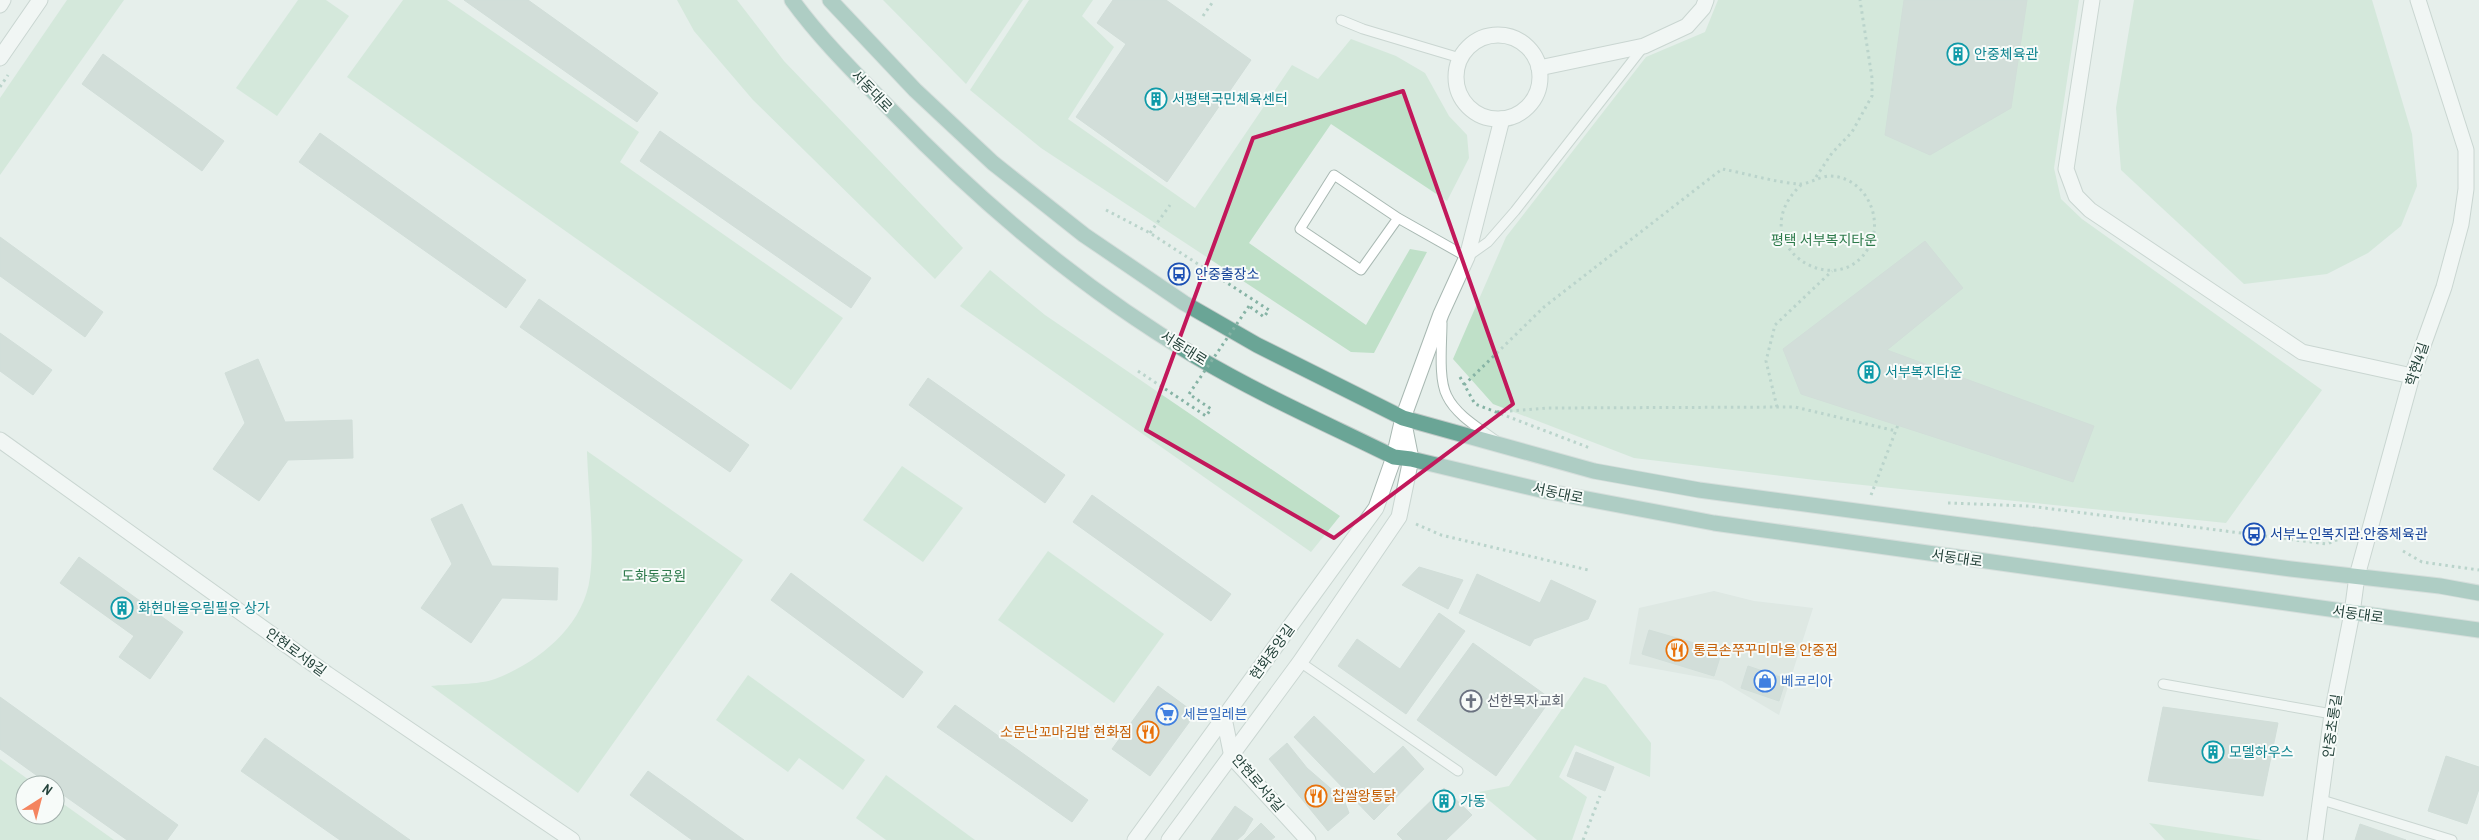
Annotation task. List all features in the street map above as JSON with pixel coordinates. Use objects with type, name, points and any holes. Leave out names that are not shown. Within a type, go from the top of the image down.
[{"type":"main road","name":"서동대로","points":[[792,0],[848,66],[935,155],[983,201],[1079,280],[1194,356],[1264,395],[1394,457],[1411,459],[1545,491],[1714,523],[1922,554],[2278,601],[2479,630]]},
{"type":"main road","name":"서동대로","points":[[830,0],[915,90],[993,163],[1084,236],[1184,303],[1257,345],[1403,418],[1594,472],[1699,490],[2479,593]]},
{"type":"street","points":[[0,5],[3,0]]},
{"type":"street","points":[[0,58],[40,0]]},
{"type":"street","points":[[1539,68],[1644,46],[1687,26],[1703,8],[1706,0]]},
{"type":"street","points":[[2092,0],[2066,169],[2076,196],[2090,210],[2302,352],[2412,376]]},
{"type":"street","name":"학현4길","points":[[2352,613],[2357,576],[2412,376],[2444,287],[2461,224],[2466,189],[2466,150],[2418,0]]},
{"type":"street","points":[[1491,35],[1506,35],[1520,40],[1531,50],[1539,68],[1541,77],[1539,91],[1532,104],[1520,114],[1502,119],[1493,120],[1480,116],[1469,108],[1461,97],[1456,85],[1456,71],[1460,58],[1468,47],[1478,39],[1491,35]]},
{"type":"street","name":"현화중앙길","points":[[1135,840],[1376,508],[1394,457],[1403,418],[1441,314],[1467,257],[1502,119]]},
{"type":"street","name":"학현4길","points":[[2466,150],[2479,162]]},
{"type":"street","points":[[1169,840],[1232,757],[1300,662],[1399,517],[1411,459],[1403,418]]},
{"type":"street","name":"안현로서9길","points":[[0,440],[326,674],[572,840]]},
{"type":"street","name":"안중초롱길","points":[[2316,840],[2332,714],[2352,613]]},
{"type":"street","name":"안현로서3길","points":[[1224,718],[1232,757],[1308,840]]},
{"type":"lane","points":[[1342,20],[1363,29],[1460,58]]},
{"type":"lane","points":[[1398,218],[1362,270],[1300,229],[1334,175],[1398,218],[1467,257],[1488,242],[1515,211],[1644,46]]},
{"type":"lane","points":[[1441,314],[1442,378],[1446,396],[1462,415],[1504,446]]},
{"type":"lane","points":[[1300,662],[1458,771]]},
{"type":"lane","points":[[2163,684],[2332,714]]},
{"type":"lane","points":[[2322,800],[2452,840]]},
{"type":"path","points":[[1203,16],[1214,0]]},
{"type":"path","points":[[1816,178],[1832,153],[1852,132],[1872,96],[1872,78],[1860,0]]},
{"type":"path","points":[[1464,385],[1544,307],[1722,169],[1802,184]]},
{"type":"path","points":[[1831,176],[1847,180],[1860,189],[1869,201],[1874,215],[1874,231],[1870,246],[1860,258],[1847,267],[1832,270],[1817,269],[1802,263],[1791,252],[1783,239],[1781,223],[1783,208],[1790,195],[1802,184],[1816,178],[1831,176]]},
{"type":"path","points":[[1150,233],[1170,205]]},
{"type":"path","points":[[1106,210],[1150,233],[1269,310],[1264,317],[1250,306],[1189,394],[1211,409],[1206,416],[1138,371]]},
{"type":"path","points":[[1777,408],[1766,361],[1775,325],[1832,270]]},
{"type":"path","points":[[1460,377],[1475,404],[1599,452]]},
{"type":"path","points":[[1494,412],[1547,408],[1796,407],[1896,431]]},
{"type":"path","points":[[1871,495],[1898,425]]},
{"type":"path","points":[[1861,494],[1879,496]]},
{"type":"path","points":[[1942,502],[2029,506],[2327,544],[2339,539]]},
{"type":"path","points":[[1399,517],[1441,535],[1588,570]]},
{"type":"path","points":[[2403,551],[2422,562],[2479,570]]},
{"type":"path","points":[[1583,840],[1600,796]]},
{"type":"highlighted area","points":[[1403,91],[1513,404],[1334,538],[1146,430],[1253,138]]},
{"type":"shaded area","points":[[1714,591],[1754,601],[1813,608],[1779,715],[1722,681],[1629,664],[1639,608]]},
{"type":"green space","points":[[67,0],[124,0],[0,175],[0,98]]},
{"type":"green space","points":[[298,0],[326,0],[349,16],[277,116],[236,88]]},
{"type":"green space","points":[[403,0],[447,0],[639,132],[620,162],[843,318],[791,390],[347,77]]},
{"type":"green space","points":[[677,0],[737,0],[784,61],[963,248],[935,279],[753,100],[694,31]]},
{"type":"green space","points":[[883,0],[1023,0],[966,84]]},
{"type":"green space","points":[[1029,0],[1093,0],[1082,16],[1114,47],[1068,119],[1195,208],[1292,65],[1318,79],[1351,39],[1396,56],[1425,73],[1449,116],[1467,135],[1469,158],[1447,201],[1331,124],[1249,243],[1366,325],[1410,249],[1427,252],[1374,353],[1351,352],[1041,148],[970,90]]},
{"type":"green space","name":"평택 서부복지타운","points":[[1718,0],[2079,0],[2054,168],[2061,199],[2082,219],[2322,390],[2226,523],[1815,480],[1634,458],[1493,404],[1453,359],[1506,237],[1646,57],[1705,32]]},
{"type":"green space","points":[[2134,0],[2372,0],[2412,134],[2417,186],[2401,226],[2368,253],[2327,274],[2244,284],[2121,170],[2116,108]]},
{"type":"green space","points":[[990,270],[1045,315],[1340,516],[1311,552],[960,306]]},
{"type":"green space","name":"도화동공원","points":[[587,451],[743,560],[578,793],[431,686],[488,681],[511,672],[528,663],[557,640],[579,611],[586,595],[591,563],[592,531]]},
{"type":"green space","points":[[902,466],[963,508],[923,562],[863,520]]},
{"type":"green space","points":[[1048,551],[1164,634],[1114,703],[998,620]]},
{"type":"green space","points":[[748,675],[865,760],[843,790],[799,758],[788,772],[716,720]]},
{"type":"green space","points":[[1584,677],[1606,685],[1651,743],[1650,777],[1575,745],[1559,777],[1587,797],[1572,840],[1537,840],[1479,792],[1509,786]]},
{"type":"green space","points":[[0,759],[22,775],[15,775],[15,825],[65,825],[65,805],[114,840],[0,840]]},
{"type":"green space","points":[[886,775],[975,840],[886,840],[856,818]]},
{"type":"green space","points":[[2149,823],[2262,840],[2165,840]]},
{"type":"building","points":[[464,0],[528,0],[658,93],[637,122]]},
{"type":"building","name":"서평택국민체육센터","points":[[1113,0],[1166,0],[1251,60],[1167,182],[1076,117],[1126,44],[1097,23]]},
{"type":"building","name":"안중체육관","points":[[1904,0],[2027,0],[2011,108],[1930,155],[1885,135]]},
{"type":"building","points":[[103,54],[224,141],[202,171],[82,84]]},
{"type":"building","points":[[660,131],[871,278],[851,308],[640,161]]},
{"type":"building","points":[[320,133],[526,280],[506,308],[299,162]]},
{"type":"building","points":[[0,237],[103,312],[85,337],[0,276]]},
{"type":"building","name":"서부복지타운","points":[[1925,241],[1963,288],[1887,350],[2094,426],[2073,482],[1801,394],[1783,349]]},
{"type":"building","points":[[539,299],[749,445],[730,472],[520,327]]},
{"type":"building","points":[[0,333],[52,370],[33,395],[0,371]]},
{"type":"building","points":[[258,359],[285,422],[352,420],[353,458],[288,460],[259,501],[213,469],[245,423],[225,373]]},
{"type":"building","points":[[928,378],[1065,475],[1045,503],[909,405]]},
{"type":"building","points":[[1092,495],[1231,594],[1211,621],[1073,522]]},
{"type":"building","points":[[462,504],[492,566],[558,568],[557,600],[502,598],[471,643],[421,608],[452,564],[431,519]]},
{"type":"building","name":"화현마을우림필유 상가","points":[[79,557],[183,632],[150,679],[119,657],[134,636],[60,583]]},
{"type":"building","points":[[1419,567],[1463,580],[1448,609],[1402,585]]},
{"type":"building","points":[[791,573],[923,672],[903,698],[771,600]]},
{"type":"building","points":[[1477,574],[1540,603],[1551,580],[1596,601],[1588,619],[1534,639],[1530,646],[1459,613]]},
{"type":"building","points":[[1439,613],[1465,631],[1406,714],[1338,666],[1357,639],[1400,669]]},
{"type":"building","points":[[1649,630],[1722,651],[1714,676],[1642,654]]},
{"type":"building","points":[[1473,643],[1551,699],[1496,776],[1417,720]]},
{"type":"building","points":[[1748,666],[1786,679],[1779,701],[1741,688]]},
{"type":"building","points":[[1158,686],[1188,708],[1190,721],[1150,776],[1112,749]]},
{"type":"building","points":[[0,697],[178,825],[167,840],[127,840],[65,796],[65,775],[36,775],[0,749]]},
{"type":"building","points":[[955,705],[1088,800],[1072,822],[937,727]]},
{"type":"building","name":"모델하우스","points":[[2163,707],[2278,723],[2263,796],[2148,781]]},
{"type":"building","points":[[1314,716],[1374,774],[1403,746],[1424,769],[1374,820],[1294,737]]},
{"type":"building","points":[[265,738],[410,840],[340,840],[241,771]]},
{"type":"building","points":[[1287,743],[1307,768],[1344,800],[1349,813],[1328,831],[1269,759]]},
{"type":"building","points":[[1576,752],[1614,767],[1605,791],[1567,776]]},
{"type":"building","points":[[2446,756],[2479,767],[2479,789],[2467,824],[2428,811]]},
{"type":"building","points":[[648,771],[744,840],[692,840],[630,795]]},
{"type":"building","name":"가동","points":[[1444,788],[1472,815],[1446,840],[1403,840],[1397,834]]},
{"type":"building","points":[[1235,806],[1253,819],[1244,834],[1237,840],[1211,840]]},
{"type":"building","points":[[1261,823],[1275,837],[1271,840],[1244,840]]},
{"type":"building","points":[[2360,824],[2406,840],[2355,840]]},
{"type":"place","name":"안중체육관","points":[[1958,54]]},
{"type":"place","name":"서평택국민체육센터","points":[[1156,99]]},
{"type":"place","name":"안중출장소","points":[[1179,274]]},
{"type":"place","name":"서부복지타운","points":[[1869,372]]},
{"type":"place","name":"서부노인복지관.안중체육관","points":[[2254,534]]},
{"type":"place","name":"화현마을우림필유 상가","points":[[122,608]]},
{"type":"place","name":"통큰손쭈꾸미마을 안중점","points":[[1677,650]]},
{"type":"place","name":"베코리아","points":[[1765,681]]},
{"type":"place","name":"선한목자교회","points":[[1471,701]]},
{"type":"place","name":"세븐일레븐","points":[[1167,714]]},
{"type":"place","name":"소문난꼬마김밥 현화점","points":[[1148,732]]},
{"type":"place","name":"모델하우스","points":[[2213,752]]},
{"type":"place","name":"찹쌀왕통닭","points":[[1316,796]]},
{"type":"place","name":"가동","points":[[1444,801]]}]
